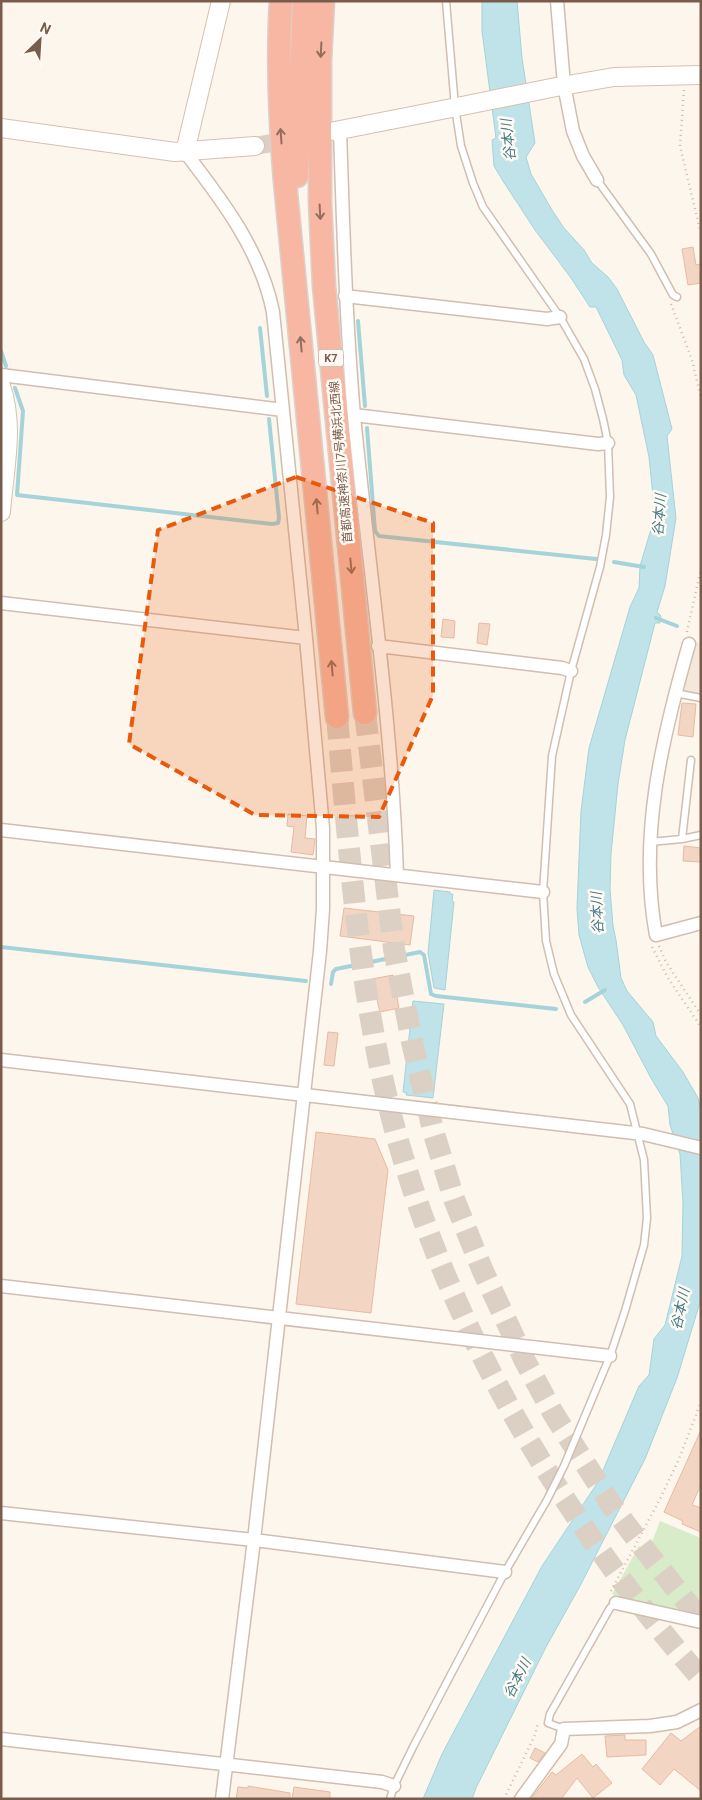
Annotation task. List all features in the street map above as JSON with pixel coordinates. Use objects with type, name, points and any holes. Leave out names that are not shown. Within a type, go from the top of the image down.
[{"type":"highway","points":[[281,1],[279,101],[296,289]]},
{"type":"highway","name":"K7","points":[[304,1],[297,166],[296,289],[337,716]]},
{"type":"highway","name":"首都高速神奈川7号横浜北西線","points":[[323,1],[320,79],[321,221],[325,296],[365,713]]},
{"type":"street","points":[[185,152],[221,1]]},
{"type":"street","points":[[557,1],[560,86],[577,144],[597,180]]},
{"type":"street","points":[[397,875],[392,762],[354,416],[345,296],[337,130],[614,77],[693,75]]},
{"type":"street","points":[[1,128],[166,151],[185,152],[255,146]]},
{"type":"street","points":[[185,152],[207,181],[256,257],[263,273],[273,312],[323,828],[323,909],[320,951],[254,1540],[222,1799]]},
{"type":"street","points":[[345,296],[547,320],[560,317]]},
{"type":"street","points":[[1,375],[283,410]]},
{"type":"street","points":[[1,386],[8,410],[1,512]]},
{"type":"street","points":[[354,416],[598,444],[608,443]]},
{"type":"street","points":[[1,604],[306,638]]},
{"type":"street","points":[[690,644],[661,749],[654,796],[649,869],[652,916],[656,936],[701,923]]},
{"type":"street","points":[[378,646],[562,668],[571,671]]},
{"type":"street","points":[[1,830],[543,892]]},
{"type":"street","points":[[1,1060],[641,1134],[701,1148]]},
{"type":"street","points":[[1,1286],[610,1356]]},
{"type":"street","points":[[1,1513],[254,1540],[505,1572]]},
{"type":"street","points":[[616,1603],[701,1622]]},
{"type":"street","points":[[521,1799],[561,1744],[564,1729],[650,1726],[677,1722],[701,1710]]},
{"type":"street","points":[[1,1739],[226,1763],[382,1782],[394,1786]]},
{"type":"lane","points":[[390,1799],[394,1786],[426,1721],[564,1466],[610,1356],[625,1312],[644,1245],[647,1218],[641,1134],[630,1104],[571,1014],[554,974],[546,941],[543,892],[552,756],[571,671],[600,567],[606,535],[610,497],[608,443],[604,419],[584,359],[560,317],[483,207],[473,183],[461,146],[446,1]]},
{"type":"lane","points":[[597,180],[651,254],[673,295],[677,298]]},
{"type":"lane","points":[[675,694],[701,698]]},
{"type":"lane","points":[[682,839],[691,760]]},
{"type":"lane","points":[[650,842],[701,835]]},
{"type":"lane","points":[[564,1729],[548,1723],[550,1714],[610,1608],[616,1603]]},
{"type":"path","points":[[693,75],[680,146],[701,234]]},
{"type":"path","points":[[656,936],[666,962],[701,1015]]},
{"type":"path","points":[[535,1735],[542,1727]]},
{"type":"highlighted area","points":[[296,477],[433,523],[433,695],[379,817],[255,815],[129,744],[158,530]]},
{"type":"shaded area","points":[[697,642],[701,643],[701,695],[682,692]]},
{"type":"green space","points":[[660,1521],[701,1538],[701,1616],[623,1600],[612,1594],[639,1546],[649,1550]]},
{"type":"water","name":"谷本川","points":[[482,1],[517,1],[522,58],[535,143],[526,157],[531,174],[564,228],[584,250],[592,263],[608,277],[617,289],[644,342],[653,355],[672,429],[667,436],[676,518],[665,586],[657,612],[661,616],[660,623],[655,623],[625,740],[618,784],[611,854],[610,889],[613,926],[621,978],[627,991],[653,1022],[656,1036],[683,1072],[698,1098],[701,1111],[701,1299],[677,1378],[645,1459],[580,1586],[546,1647],[472,1799],[423,1799],[442,1754],[542,1566],[598,1482],[639,1386],[649,1375],[654,1339],[665,1325],[682,1256],[683,1203],[680,1154],[670,1125],[668,1106],[588,967],[579,935],[577,908],[581,811],[589,748],[630,607],[639,588],[640,566],[655,516],[649,457],[636,395],[624,375],[622,360],[596,307],[590,307],[535,230],[494,166],[492,140],[496,138],[482,31]]},
{"type":"water","points":[[434,890],[450,892],[450,894],[453,894],[452,901],[454,902],[445,990],[434,988],[428,953]]},
{"type":"water","points":[[413,1001],[444,1004],[433,1098],[406,1095],[407,1093],[403,1092]]},
{"type":"building","points":[[693,247],[696,265],[701,264],[701,283],[688,285],[682,249]]},
{"type":"building","points":[[443,619],[455,621],[454,638],[441,637]]},
{"type":"building","points":[[479,623],[490,624],[487,645],[477,643]]},
{"type":"building","points":[[682,703],[696,704],[693,737],[678,735]]},
{"type":"building","points":[[288,814],[307,816],[305,838],[315,839],[313,855],[291,852],[294,827],[287,826]]},
{"type":"building","points":[[684,846],[701,848],[701,862],[683,861]]},
{"type":"building","points":[[344,908],[414,916],[410,945],[340,936]]},
{"type":"building","points":[[393,975],[399,1008],[380,1012],[372,979]]},
{"type":"building","points":[[328,1032],[338,1033],[334,1066],[324,1065]]},
{"type":"building","points":[[316,1132],[375,1139],[388,1170],[371,1313],[296,1304]]},
{"type":"building","points":[[701,1430],[701,1484],[692,1505],[701,1508],[701,1532],[682,1524],[683,1521],[664,1512]]},
{"type":"building","points":[[701,1726],[701,1791],[674,1769],[660,1785],[642,1769],[671,1733],[681,1741]]},
{"type":"building","points":[[625,1735],[625,1740],[646,1740],[646,1755],[607,1757],[605,1736]]},
{"type":"building","points":[[535,1748],[545,1753],[538,1762],[530,1758]]},
{"type":"building","points":[[582,1754],[593,1767],[596,1764],[612,1783],[593,1798],[577,1778],[561,1799],[531,1799],[552,1772],[556,1775]]},
{"type":"building","points":[[248,1786],[290,1793],[290,1799],[236,1799],[238,1787],[248,1788]]},
{"type":"building","points":[[294,1787],[330,1792],[330,1799],[292,1799]]},
{"type":"waterway","points":[[358,321],[365,406]]},
{"type":"waterway","points":[[260,328],[267,396]]},
{"type":"waterway","points":[[1,351],[6,366]]},
{"type":"waterway","points":[[15,388],[23,411],[17,495],[272,524],[278,523],[269,419]]},
{"type":"waterway","points":[[367,428],[375,531],[379,536],[596,559]]},
{"type":"waterway","points":[[614,562],[644,567]]},
{"type":"waterway","points":[[656,618],[677,626]]},
{"type":"waterway","points":[[1,947],[306,981]]},
{"type":"waterway","points":[[331,984],[333,972],[336,969],[420,952],[424,955],[431,994],[556,1009]]},
{"type":"waterway","points":[[585,1002],[605,990]]},
{"type":"tunnel","points":[[255,146],[294,139]]},
{"type":"tunnel","points":[[365,713],[394,949],[412,1042],[434,1134],[454,1199],[482,1269],[525,1361],[553,1413],[614,1509],[701,1620]]},
{"type":"tunnel","points":[[337,717],[352,882],[362,965],[376,1047],[396,1134],[423,1219],[457,1303],[497,1384],[541,1462],[591,1537],[644,1609],[701,1678]]}]
